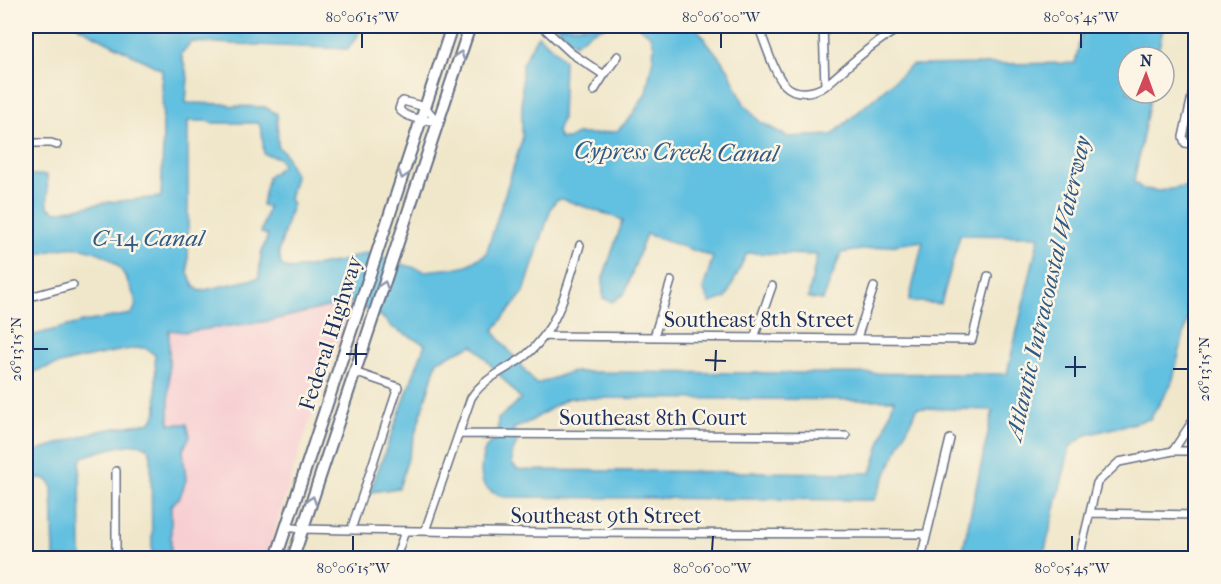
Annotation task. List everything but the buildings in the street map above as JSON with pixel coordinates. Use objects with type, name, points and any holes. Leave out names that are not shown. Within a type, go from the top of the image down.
[{"type":"main road","name":"Federal Highway","points":[[276,558],[452,26]]},
{"type":"main road","name":"Federal Highway","points":[[293,558],[470,26]]},
{"type":"main road","points":[[333,384],[334,403],[340,415]]},
{"type":"main road","points":[[325,408],[332,420],[333,436]]},
{"type":"street","points":[[542,26],[571,53],[604,75]]},
{"type":"street","points":[[758,26],[778,75],[785,86],[801,92],[818,90],[825,86],[885,36],[896,29],[907,26]]},
{"type":"street","points":[[823,26],[825,86]]},
{"type":"street","points":[[594,91],[618,56]]},
{"type":"street","points":[[1196,78],[1184,131],[1185,143],[1196,145]]},
{"type":"street","points":[[406,101],[425,108],[438,122],[421,120],[402,113],[399,106],[406,101]]},
{"type":"street","points":[[26,143],[57,145]]},
{"type":"street","points":[[425,531],[471,398],[494,375],[523,357],[545,336],[559,309],[579,244]]},
{"type":"street","name":"Southeast 8th Street","points":[[545,336],[972,339],[988,276]]},
{"type":"street","points":[[654,337],[672,281]]},
{"type":"street","points":[[26,298],[73,285]]},
{"type":"street","points":[[754,338],[772,286]]},
{"type":"street","points":[[857,338],[874,287]]},
{"type":"street","points":[[351,530],[398,387],[354,372]]},
{"type":"street","points":[[1173,451],[1196,416]]},
{"type":"street","name":"Southeast 8th Court","points":[[459,434],[846,436]]},
{"type":"street","points":[[921,558],[950,439]]},
{"type":"street","points":[[1079,558],[1097,483],[1119,462],[1173,451],[1196,451]]},
{"type":"street","points":[[116,471],[116,558]]},
{"type":"street","points":[[1090,513],[1196,515]]},
{"type":"street","name":"Southeast 9th Street","points":[[286,526],[302,529],[551,533],[926,534]]},
{"type":"street","points":[[396,558],[405,531]]},
{"type":"shaded area","points":[[352,303],[308,426],[266,558],[171,558],[171,505],[180,497],[186,481],[183,450],[190,436],[169,424],[169,330],[185,332]]},
{"type":"water","points":[[77,26],[360,26],[358,35],[348,49],[191,42],[181,54],[188,77],[186,103],[265,107],[277,114],[278,147],[284,152],[295,176],[289,199],[292,204],[279,251],[281,265],[288,269],[302,268],[342,261],[365,253],[425,271],[464,267],[486,254],[522,140],[522,64],[538,35],[564,61],[562,118],[557,132],[560,139],[569,139],[576,134],[617,131],[631,117],[646,93],[654,46],[651,36],[638,26],[692,26],[698,30],[728,69],[744,104],[760,122],[788,137],[832,135],[912,65],[1075,63],[1083,26],[1169,26],[1163,28],[1159,45],[1116,45],[1116,105],[1149,105],[1134,182],[1143,189],[1160,191],[1195,185],[1195,290],[1172,383],[1150,419],[1086,435],[1070,447],[1043,558],[961,558],[993,410],[917,408],[874,500],[504,497],[484,485],[483,457],[486,447],[497,439],[498,419],[521,399],[473,345],[437,361],[399,488],[370,492],[425,344],[393,328],[381,316],[352,303],[269,321],[185,332],[169,330],[169,424],[187,424],[190,436],[183,450],[186,480],[180,497],[171,505],[171,558],[152,558],[151,456],[147,448],[137,444],[83,457],[80,463],[81,558],[54,558],[52,486],[44,478],[26,483],[26,454],[99,431],[151,422],[157,411],[155,355],[145,348],[137,348],[81,359],[26,374],[26,337],[83,322],[131,314],[136,302],[122,270],[100,253],[87,249],[66,248],[26,258],[26,177],[27,175],[47,175],[48,207],[56,212],[109,202],[161,197],[162,70]],"holes":[[[188,121],[211,123],[259,123],[264,154],[279,158],[282,166],[268,177],[262,205],[268,207],[261,233],[268,235],[261,254],[259,278],[200,291],[194,286],[188,273]],[[562,199],[623,220],[603,278],[603,298],[612,302],[625,293],[646,234],[713,257],[703,289],[710,303],[726,298],[747,253],[817,255],[808,298],[823,300],[841,253],[923,241],[909,301],[941,304],[960,235],[1039,236],[1007,374],[571,372],[536,384],[493,331],[524,292],[551,208],[556,200]],[[568,398],[894,400],[871,473],[518,470],[512,464],[512,454],[517,442],[513,429]]]},
{"type":"water","points":[[557,26],[606,26],[591,32],[574,44]]},
{"type":"water label","name":"Cypress Creek Canal","points":[[676,152]]},
{"type":"water label","name":"C-14 Canal","points":[[148,238]]},
{"type":"water label","name":"Atlantic Intracoastal Waterway","points":[[1048,288]]}]
